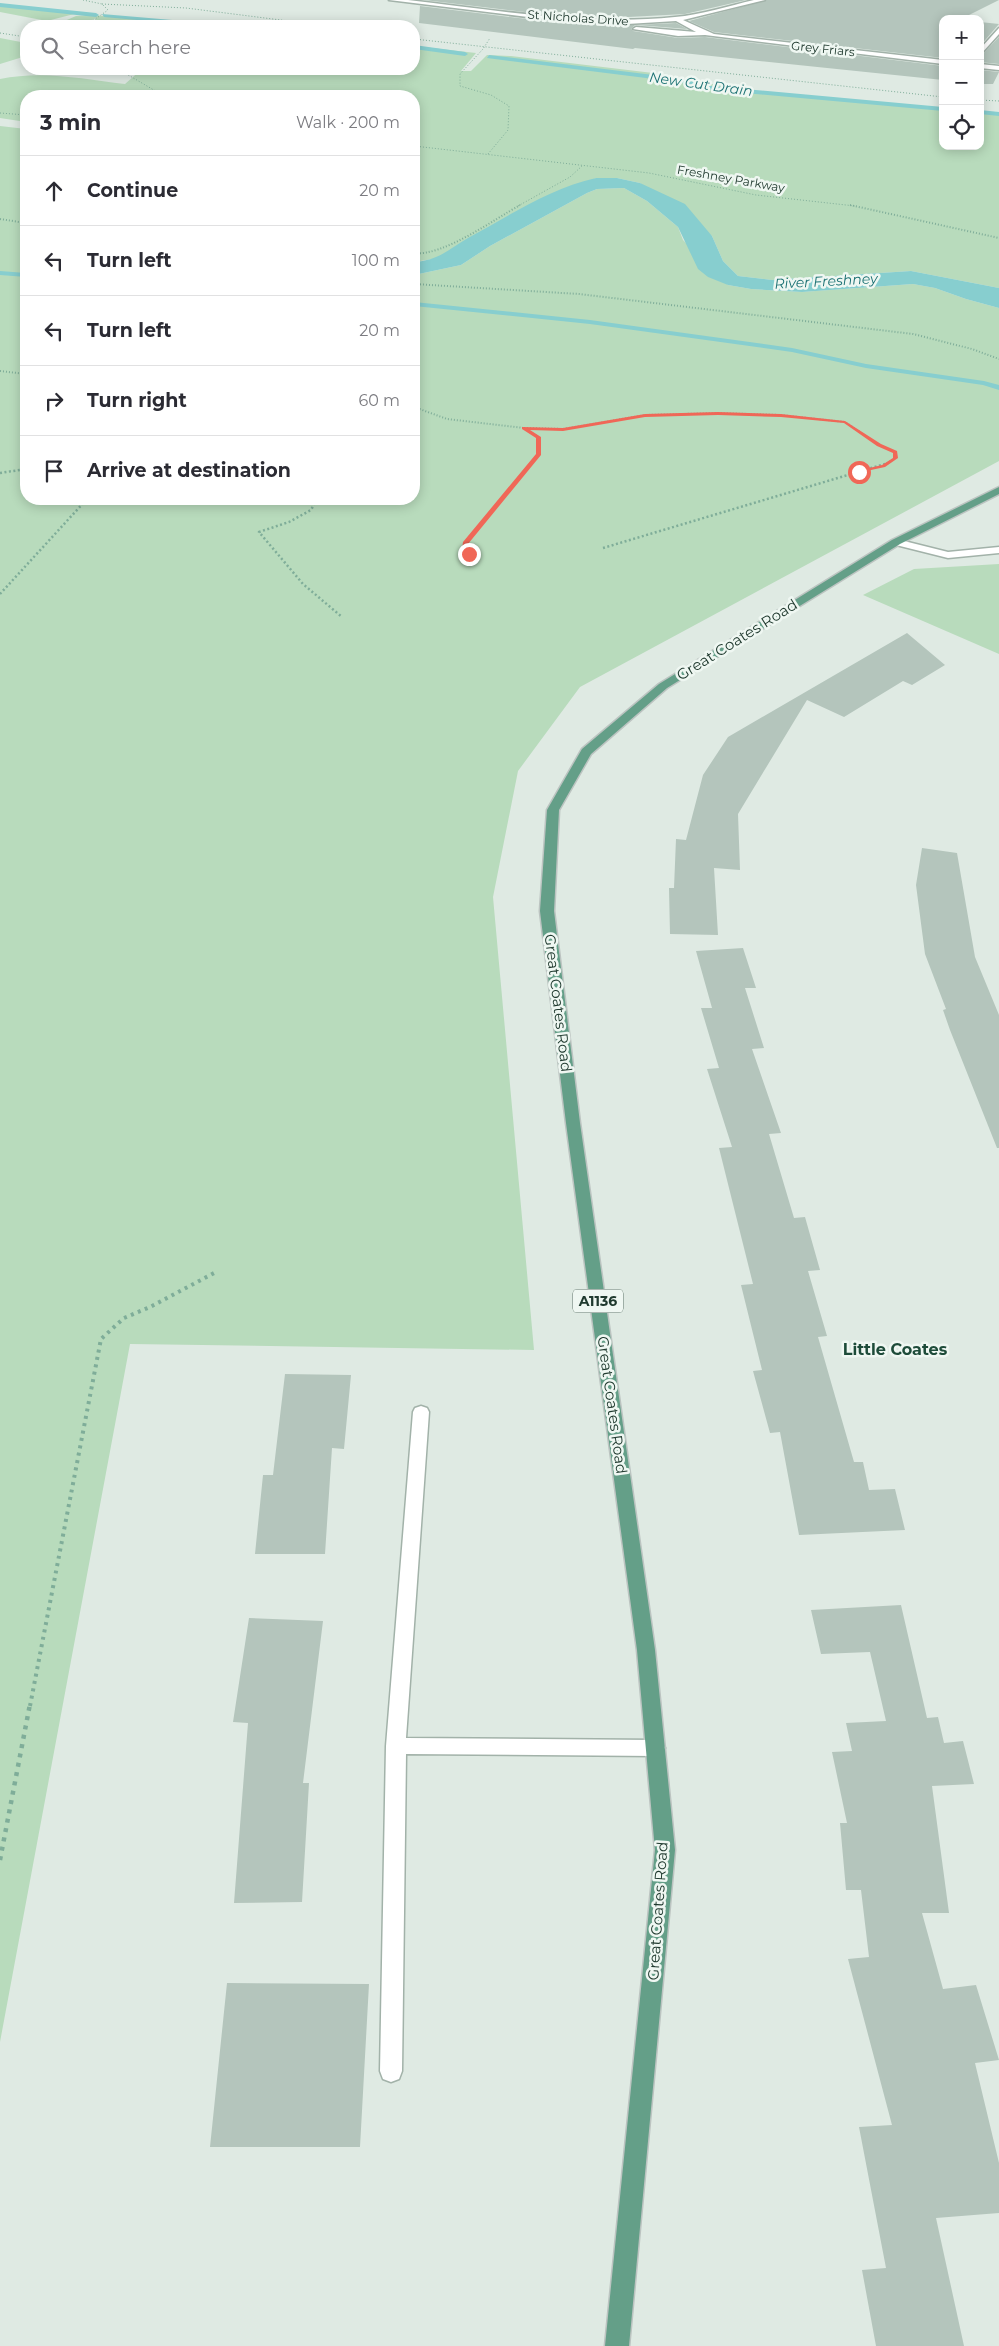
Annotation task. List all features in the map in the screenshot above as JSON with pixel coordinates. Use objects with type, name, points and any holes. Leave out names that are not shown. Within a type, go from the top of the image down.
[{"type":"main road","name":"Great Coates Road","points":[[617,2346],[665,1850],[646,1650],[561,1030],[548,920],[553,810],[586,752],[662,686],[896,542],[999,490]]},
{"type":"street","name":"St Nicholas Drive","points":[[392,0],[525,15],[616,22],[678,18],[762,0]]},
{"type":"street","name":"Grey Friars","points":[[678,18],[704,34]]},
{"type":"street","name":"Grey Friars","points":[[616,22],[620,27],[678,34],[704,34],[724,38],[939,62]]},
{"type":"street","points":[[984,48],[999,30]]},
{"type":"street","points":[[984,66],[999,68]]},
{"type":"street","points":[[896,542],[948,555],[999,550]]},
{"type":"street","points":[[392,2071],[396,1746],[422,1412]]},
{"type":"street","points":[[396,1746],[654,1748]]},
{"type":"path","points":[[83,0],[102,4],[123,3],[279,20]]},
{"type":"path","points":[[94,20],[108,10],[102,4]]},
{"type":"path","points":[[488,154],[508,130],[508,106],[491,95],[460,86],[460,74],[483,49],[488,39],[525,15]]},
{"type":"path","points":[[0,33],[20,36]]},
{"type":"path","points":[[420,40],[939,97]]},
{"type":"path","points":[[128,75],[154,90]]},
{"type":"path","points":[[984,100],[999,101]]},
{"type":"path","points":[[0,113],[20,115]]},
{"type":"path","name":"Freshney Parkway","points":[[420,147],[649,174],[756,194],[841,203],[999,238]]},
{"type":"path","points":[[420,254],[442,249],[570,177],[582,166]]},
{"type":"path","points":[[0,220],[20,222]]},
{"type":"path","points":[[420,284],[579,294],[913,334],[972,349],[999,359]]},
{"type":"path","points":[[0,371],[20,373]]},
{"type":"path","points":[[420,408],[447,419],[524,428],[563,429],[645,415],[718,413],[781,415],[845,422],[879,445],[895,452],[895,458],[883,466],[603,548]]},
{"type":"path","points":[[469,554],[465,550],[465,544],[539,455],[538,437],[524,428]]},
{"type":"path","points":[[0,472],[20,470]]},
{"type":"path","points":[[0,594],[82,505]]},
{"type":"path","points":[[314,505],[311,510],[289,522],[259,532],[303,584],[342,617]]},
{"type":"path","points":[[0,1860],[101,1339],[124,1318],[150,1307],[216,1272]]},
{"type":"green space","points":[[0,5],[78,13],[51,20],[42,20],[0,12]]},
{"type":"green space","points":[[90,15],[159,20],[95,20],[96,18],[92,20],[67,20],[76,16]]},
{"type":"green space","points":[[0,38],[20,42],[20,58],[0,64]]},
{"type":"green space","points":[[420,47],[476,53],[461,71],[471,71],[487,55],[511,56],[653,73],[745,90],[939,109],[939,150],[984,150],[984,112],[999,114],[999,288],[911,271],[772,280],[738,276],[723,261],[712,236],[640,183],[617,178],[596,178],[439,258],[420,261],[420,90],[20,90],[20,121],[0,118],[0,79],[31,75],[125,84],[135,75],[420,75]]},
{"type":"green space","points":[[0,126],[20,128],[20,505],[420,505],[420,274],[461,265],[490,246],[597,189],[624,188],[647,201],[678,227],[683,240],[728,285],[751,289],[802,292],[913,284],[935,288],[999,308],[999,461],[580,687],[518,771],[493,897],[534,1350],[130,1344],[0,2042]]},
{"type":"green space","points":[[999,564],[999,654],[863,595],[914,569]]},
{"type":"water","name":"River Freshney","points":[[596,178],[617,178],[640,183],[685,204],[712,236],[723,261],[738,276],[772,280],[911,271],[999,288],[999,308],[935,288],[913,284],[802,292],[751,289],[728,285],[708,277],[698,269],[678,227],[647,201],[624,188],[597,189],[587,193],[490,246],[461,265],[420,274],[420,261],[443,254],[514,212],[562,188]]},
{"type":"building","points":[[424,0],[746,0],[685,14],[609,18],[542,14]]},
{"type":"building","points":[[767,0],[999,0],[969,15],[939,15],[939,58],[714,32],[689,21]]},
{"type":"building","points":[[420,6],[560,23],[635,25],[631,29],[633,31],[678,38],[705,37],[939,66],[939,80],[633,49],[420,23]]},
{"type":"building","points":[[984,22],[999,24],[984,41]]},
{"type":"building","points":[[676,23],[687,29],[637,25]]},
{"type":"building","points":[[999,37],[999,64],[984,62],[984,53]]},
{"type":"building","points":[[984,70],[999,72],[993,84],[984,84]]},
{"type":"building","points":[[907,633],[945,665],[912,685],[903,681],[844,717],[807,700],[738,814],[740,870],[714,868],[718,935],[670,934],[669,888],[674,888],[676,839],[686,840],[703,775],[728,737]]},
{"type":"building","points":[[922,848],[957,853],[975,957],[999,1015],[999,1148],[997,1148],[950,1030],[943,1010],[946,1009],[925,954],[916,885]]},
{"type":"building","points":[[743,948],[756,988],[745,988],[764,1048],[752,1049],[781,1133],[769,1134],[794,1218],[805,1217],[820,1270],[808,1271],[827,1336],[818,1337],[854,1462],[863,1462],[869,1490],[895,1489],[905,1530],[799,1535],[780,1432],[770,1433],[753,1371],[762,1370],[741,1285],[753,1284],[719,1148],[732,1147],[707,1069],[719,1068],[701,1008],[712,1008],[696,951]]},
{"type":"building","points":[[285,1374],[351,1375],[344,1449],[332,1448],[325,1554],[255,1554],[263,1475],[273,1475]]},
{"type":"building","points":[[901,1605],[927,1718],[938,1717],[944,1743],[963,1741],[974,1784],[932,1786],[949,1913],[922,1913],[943,1989],[976,1985],[999,2060],[975,2063],[999,2163],[999,2213],[936,2218],[964,2346],[876,2346],[862,2270],[886,2268],[859,2127],[892,2125],[848,1959],[869,1957],[861,1890],[846,1890],[840,1823],[847,1823],[832,1752],[852,1751],[846,1723],[886,1721],[870,1652],[821,1654],[811,1610]]},
{"type":"building","points":[[249,1618],[323,1621],[303,1783],[309,1783],[302,1902],[234,1903],[248,1723],[233,1722]]},
{"type":"building","points":[[227,1983],[369,1984],[360,2147],[210,2147]]},
{"type":"waterway","name":"New Cut Drain","points":[[0,5],[96,15]]},
{"type":"waterway","name":"New Cut Drain","points":[[104,15],[156,20]]},
{"type":"waterway","name":"New Cut Drain","points":[[420,48],[465,54]]},
{"type":"waterway","name":"New Cut Drain","points":[[489,57],[678,80],[711,88],[939,109]]},
{"type":"waterway","name":"New Cut Drain","points":[[984,112],[999,114]]},
{"type":"waterway","points":[[0,273],[20,275]]},
{"type":"waterway","points":[[420,305],[590,322],[792,350],[866,366],[984,383],[999,388]]},
{"type":"district","name":"Little Coates","points":[[895,1349]]},
{"type":"route","points":[[469,554],[465,550],[465,544],[539,455],[538,437],[524,428],[538,430],[563,429],[645,415],[718,413],[781,415],[831,420],[845,422],[879,445],[895,452],[895,458],[883,466],[859,472]]}]
